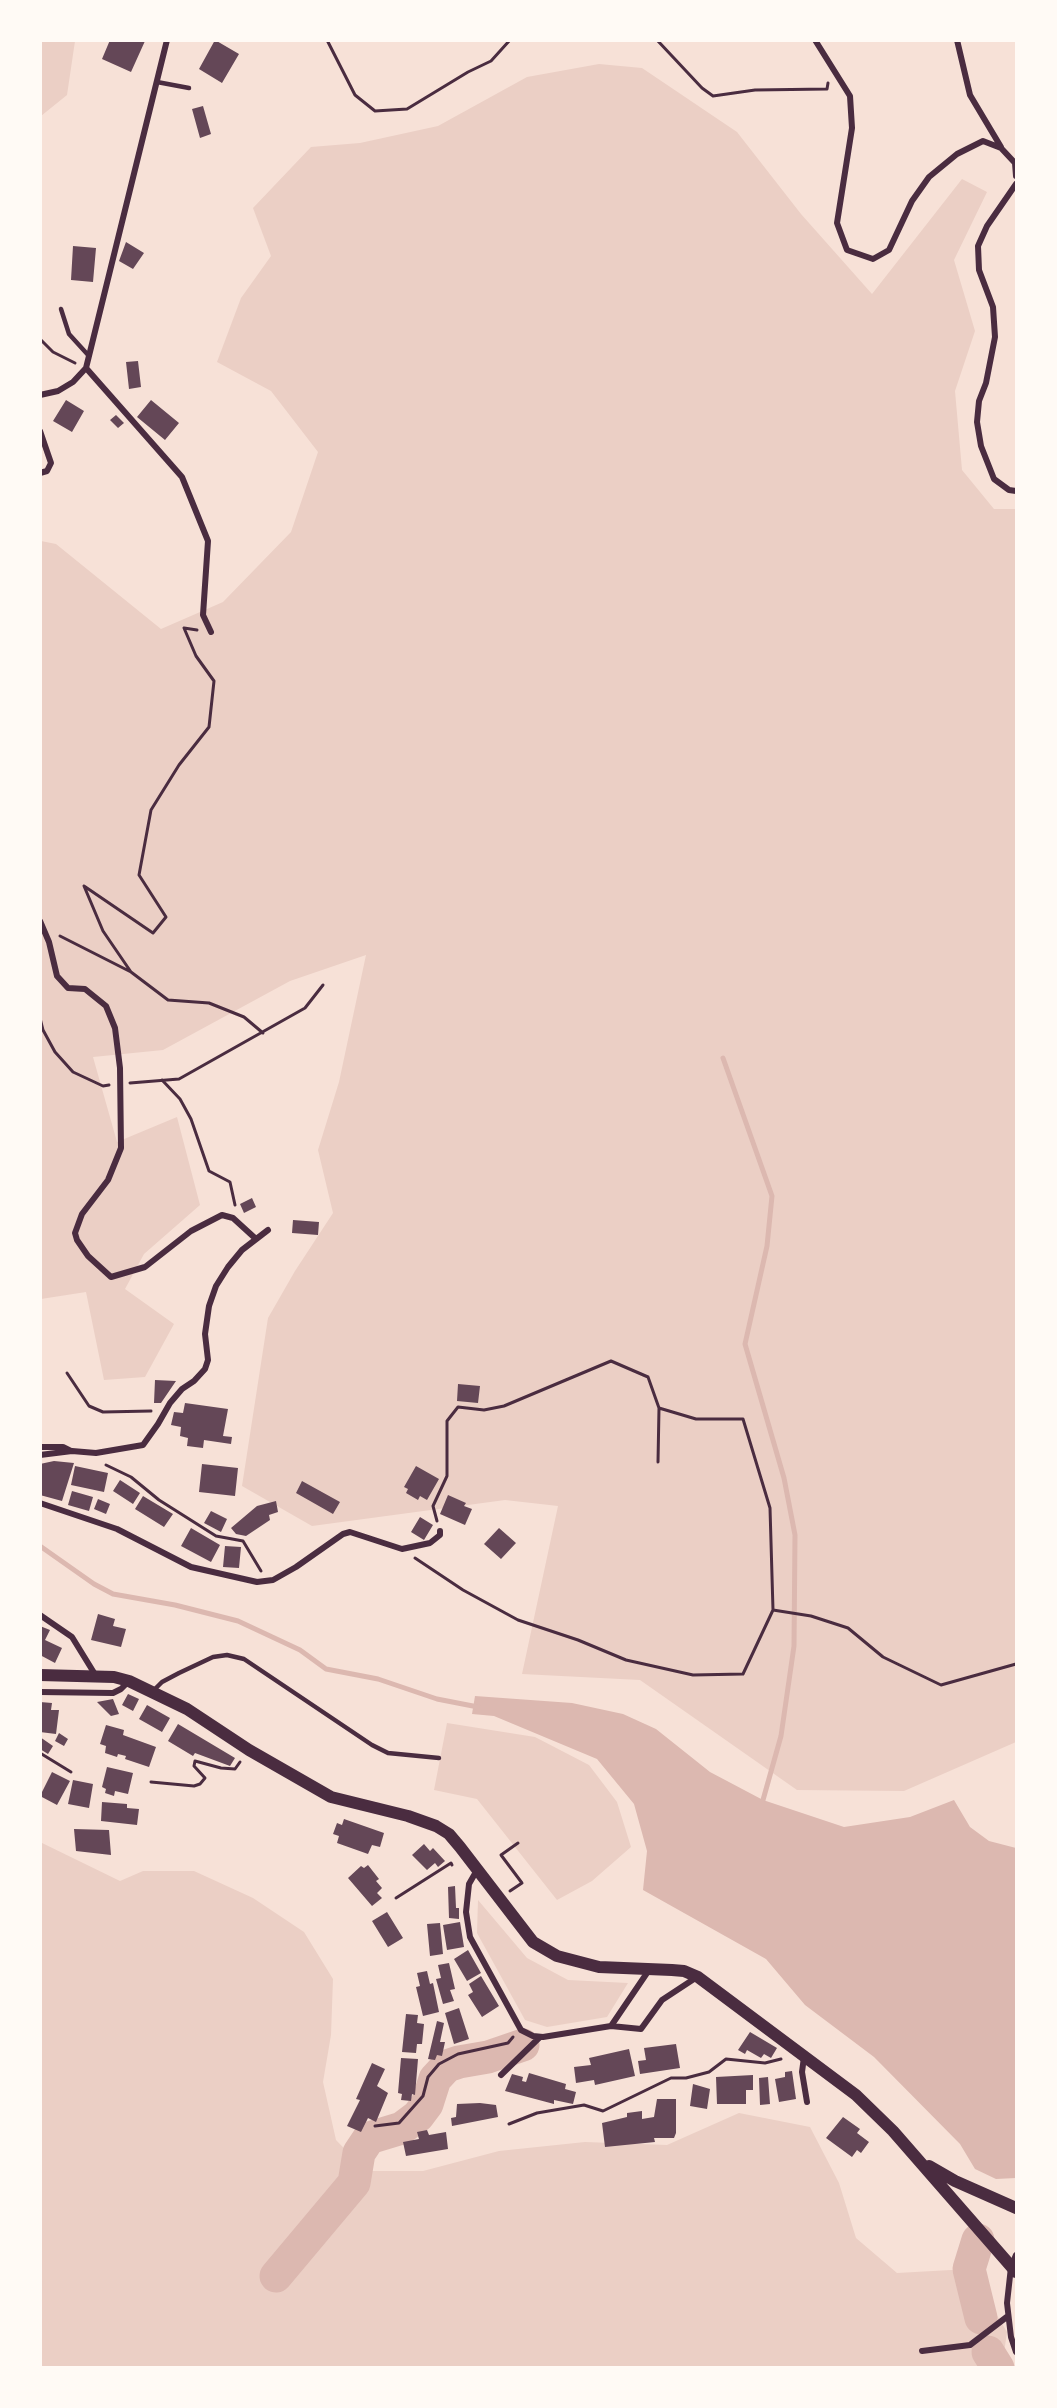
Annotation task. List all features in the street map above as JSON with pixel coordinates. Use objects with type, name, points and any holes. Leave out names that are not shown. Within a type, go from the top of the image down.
[{"type":"main road","points":[[40,1675],[114,1677],[129,1681],[187,1709],[249,1750],[331,1797],[408,1816],[436,1826],[449,1834],[533,1942],[557,1956],[599,1967],[684,1971],[698,1977],[856,2095],[1015,2265]]},
{"type":"main road","points":[[918,2159],[955,2181],[1017,2208]]},
{"type":"street","points":[[40,395],[58,391],[73,382],[86,368],[167,40]]},
{"type":"street","points":[[815,40],[850,96],[852,128],[837,223],[847,250],[873,259],[889,250],[912,201],[929,177],[957,154],[983,141],[1001,148]]},
{"type":"street","points":[[957,40],[970,95],[1001,148],[1015,163],[1017,176]]},
{"type":"street","points":[[1017,184],[1010,197],[987,226],[978,246],[980,270],[993,307],[995,337],[986,383],[979,401],[977,422],[981,446],[994,479],[1009,490],[1017,491]]},
{"type":"street","points":[[86,368],[182,477],[208,541],[203,615],[211,632]]},
{"type":"street","points":[[40,431],[51,463],[47,471],[40,473]]},
{"type":"street","points":[[40,921],[45,929],[57,976],[68,988],[85,989],[106,1006],[116,1028],[121,1148],[108,1180],[82,1214],[75,1233],[88,1256],[111,1277],[133,1272],[145,1267],[191,1230],[222,1215],[233,1218],[256,1239]]},
{"type":"street","points":[[40,1455],[72,1451],[96,1453],[143,1445],[182,1389],[205,1369],[208,1360],[205,1334],[209,1306],[216,1286],[242,1250],[268,1230]]},
{"type":"street","points":[[40,1447],[63,1447],[72,1451]]},
{"type":"street","points":[[40,1503],[117,1529],[191,1567],[257,1582],[273,1580],[343,1534],[350,1532],[402,1549],[430,1542],[440,1535],[440,1531]]},
{"type":"street","points":[[40,1614],[72,1637],[97,1677]]},
{"type":"street","points":[[40,1692],[113,1693],[129,1681]]},
{"type":"street","points":[[477,1870],[469,1884],[466,1912],[470,1937],[521,2030],[533,2036],[540,2037],[611,2026],[641,2030],[662,2000],[698,1977]]},
{"type":"street","points":[[611,2026],[649,1969]]},
{"type":"street","points":[[501,2075],[540,2037]]},
{"type":"street","points":[[800,2053],[807,2102]]},
{"type":"street","points":[[1015,2265],[1007,2303],[1011,2337],[1017,2352]]},
{"type":"street","points":[[922,2351],[970,2345],[1008,2316]]},
{"type":"lane","points":[[157,82],[189,88]]},
{"type":"lane","points":[[61,309],[69,334],[89,356]]},
{"type":"lane","points":[[153,1691],[162,1682],[179,1673],[213,1657],[227,1655],[244,1659],[372,1745],[388,1753],[439,1758]]},
{"type":"path","points":[[327,40],[355,95],[375,111],[407,109],[468,72],[491,62],[510,40]]},
{"type":"path","points":[[657,40],[702,88],[713,96],[755,90],[827,89],[833,68]]},
{"type":"path","points":[[40,339],[53,352],[86,368]]},
{"type":"path","points":[[131,972],[104,931],[84,886],[153,933],[166,917],[139,875],[151,810],[179,765],[209,726],[214,681],[196,656],[184,628],[211,632]]},
{"type":"path","points":[[45,929],[131,972],[168,1000],[209,1003],[244,1017],[263,1033]]},
{"type":"path","points":[[40,1018],[43,1030],[55,1052],[73,1072],[103,1086],[178,1079],[305,1008],[323,985]]},
{"type":"path","points":[[162,1080],[180,1099],[191,1119],[209,1171],[230,1182],[235,1205],[242,1213]]},
{"type":"path","points":[[440,1531],[433,1506],[447,1476],[447,1421],[458,1407],[484,1410],[504,1406],[611,1361],[648,1377],[659,1408],[658,1462]]},
{"type":"path","points":[[67,1373],[89,1406],[103,1412],[165,1411]]},
{"type":"path","points":[[402,1549],[463,1590],[518,1620],[578,1640],[626,1660],[693,1675],[743,1674],[773,1610],[770,1508],[743,1419],[696,1419],[659,1408]]},
{"type":"path","points":[[96,1453],[104,1463],[131,1477],[191,1522],[216,1536],[243,1541],[267,1580]]},
{"type":"path","points":[[773,1610],[811,1616],[848,1628],[883,1657],[941,1685],[1017,1664]]},
{"type":"path","points":[[151,1782],[194,1786],[200,1784],[205,1778],[194,1766],[195,1761],[235,1769],[249,1750]]},
{"type":"path","points":[[40,1753],[71,1772]]},
{"type":"path","points":[[499,1899],[522,1882],[501,1855],[518,1843]]},
{"type":"path","points":[[396,1898],[451,1863],[469,1884]]},
{"type":"path","points":[[375,2126],[399,2123],[423,2096],[428,2077],[440,2064],[458,2054],[508,2043],[521,2030]]},
{"type":"path","points":[[508,2124],[537,2113],[584,2105],[603,2111],[671,2078],[686,2078],[709,2072],[726,2059],[765,2063],[800,2053]]},
{"type":"shaded area","points":[[41,40],[75,41],[67,95],[41,116]]},
{"type":"shaded area","points":[[599,64],[642,68],[737,132],[801,214],[872,294],[962,179],[987,192],[954,260],[975,331],[955,391],[962,470],[994,509],[1016,509],[1016,1742],[904,1791],[797,1790],[640,1680],[522,1674],[558,1506],[505,1500],[312,1526],[242,1486],[268,1318],[333,1213],[318,1150],[339,1082],[366,955],[290,981],[163,1050],[93,1057],[117,1142],[177,1117],[200,1205],[144,1254],[125,1289],[174,1324],[145,1377],[104,1380],[86,1292],[41,1299],[41,541],[56,544],[161,629],[223,602],[291,532],[318,452],[271,391],[217,362],[241,298],[271,256],[253,208],[311,147],[360,143],[438,126],[527,77]]},
{"type":"shaded area","points":[[475,1696],[572,1703],[623,1714],[656,1729],[710,1772],[763,1800],[844,1827],[910,1817],[954,1800],[970,1827],[989,1841],[1016,1848],[1016,2178],[996,2179],[975,2169],[960,2144],[874,2057],[805,2005],[766,1959],[643,1890],[647,1851],[634,1804],[597,1759],[494,1716],[472,1714]]},
{"type":"shaded area","points":[[447,1723],[535,1737],[589,1765],[617,1802],[631,1847],[592,1881],[557,1900],[477,1799],[434,1790]]},
{"type":"shaded area","points":[[40,1842],[120,1881],[143,1871],[194,1871],[253,1898],[304,1932],[333,1979],[331,2035],[323,2082],[336,2140],[366,2171],[423,2171],[499,2151],[585,2142],[667,2145],[739,2113],[810,2127],[839,2183],[856,2238],[897,2273],[969,2269],[1007,2332],[1002,2367],[41,2367]]},
{"type":"shaded area","points":[[478,1900],[527,1958],[568,1980],[628,1983],[607,2017],[547,2027],[525,2020],[477,1933]]},
{"type":"building","points":[[110,40],[145,41],[131,72],[102,59]]},
{"type":"building","points":[[215,40],[239,54],[222,83],[199,69]]},
{"type":"building","points":[[203,106],[211,134],[200,138],[192,109]]},
{"type":"building","points":[[126,242],[144,253],[133,269],[119,261]]},
{"type":"building","points":[[73,246],[96,248],[93,282],[71,280]]},
{"type":"building","points":[[138,361],[141,387],[129,389],[126,362]]},
{"type":"building","points":[[66,400],[84,411],[72,432],[53,421]]},
{"type":"building","points":[[151,400],[179,423],[165,440],[137,417]]},
{"type":"building","points":[[116,415],[124,423],[118,428],[110,420]]},
{"type":"building","points":[[252,1198],[256,1207],[244,1213],[240,1204]]},
{"type":"building","points":[[293,1220],[319,1222],[318,1235],[292,1233]]},
{"type":"building","points":[[155,1380],[176,1381],[161,1403],[154,1403]]},
{"type":"building","points":[[458,1384],[480,1386],[478,1403],[457,1401]]},
{"type":"building","points":[[185,1403],[228,1409],[223,1436],[232,1437],[231,1444],[204,1440],[203,1448],[187,1446],[188,1438],[180,1436],[181,1427],[171,1425],[174,1412],[183,1413]]},
{"type":"building","points":[[54,1461],[74,1463],[62,1501],[40,1495],[40,1464]]},
{"type":"building","points":[[202,1464],[238,1468],[235,1496],[199,1492]]},
{"type":"building","points":[[75,1466],[108,1473],[104,1492],[71,1485]]},
{"type":"building","points":[[416,1466],[439,1479],[427,1500],[420,1496],[418,1500],[406,1493],[408,1489],[404,1487]]},
{"type":"building","points":[[120,1480],[140,1493],[133,1504],[113,1491]]},
{"type":"building","points":[[302,1481],[340,1502],[333,1514],[296,1493]]},
{"type":"building","points":[[72,1491],[93,1497],[89,1511],[68,1505]]},
{"type":"building","points":[[448,1495],[466,1503],[464,1506],[472,1509],[465,1525],[440,1514]]},
{"type":"building","points":[[143,1496],[173,1514],[164,1527],[135,1509]]},
{"type":"building","points":[[98,1499],[110,1504],[106,1514],[94,1509]]},
{"type":"building","points":[[276,1501],[278,1512],[269,1515],[270,1520],[246,1536],[236,1534],[231,1528],[257,1506]]},
{"type":"building","points":[[211,1511],[227,1519],[221,1532],[204,1523]]},
{"type":"building","points":[[420,1517],[433,1525],[424,1540],[411,1532]]},
{"type":"building","points":[[191,1528],[220,1545],[211,1562],[181,1546]]},
{"type":"building","points":[[499,1528],[516,1543],[501,1559],[484,1544]]},
{"type":"building","points":[[225,1546],[241,1547],[239,1568],[223,1567]]},
{"type":"building","points":[[98,1614],[115,1619],[113,1626],[126,1629],[121,1647],[91,1640]]},
{"type":"building","points":[[40,1626],[50,1630],[45,1640],[62,1648],[55,1663],[40,1655]]},
{"type":"building","points":[[128,1694],[139,1699],[133,1711],[122,1705]]},
{"type":"building","points":[[113,1699],[119,1714],[111,1716],[97,1702]]},
{"type":"building","points":[[40,1702],[52,1703],[51,1710],[59,1710],[56,1734],[40,1732]]},
{"type":"building","points":[[147,1705],[170,1718],[162,1732],[139,1719]]},
{"type":"building","points":[[178,1724],[235,1758],[230,1766],[195,1753],[193,1756],[168,1741]]},
{"type":"building","points":[[106,1725],[124,1730],[123,1735],[156,1747],[149,1767],[125,1759],[126,1756],[118,1754],[117,1757],[105,1753],[106,1746],[100,1744]]},
{"type":"building","points":[[59,1733],[68,1739],[64,1746],[55,1741]]},
{"type":"building","points":[[40,1737],[53,1746],[48,1754],[40,1749]]},
{"type":"building","points":[[107,1767],[133,1773],[128,1794],[115,1791],[114,1796],[105,1793],[106,1789],[102,1787]]},
{"type":"building","points":[[52,1772],[70,1781],[57,1805],[40,1796]]},
{"type":"building","points":[[73,1780],[93,1784],[89,1808],[68,1804]]},
{"type":"building","points":[[102,1802],[127,1804],[127,1808],[139,1809],[137,1825],[101,1821]]},
{"type":"building","points":[[344,1819],[384,1833],[380,1847],[372,1845],[368,1854],[337,1843],[339,1836],[333,1834],[337,1823],[342,1825]]},
{"type":"building","points":[[74,1829],[109,1830],[111,1855],[76,1851]]},
{"type":"building","points":[[424,1844],[430,1851],[433,1848],[445,1861],[438,1867],[435,1863],[427,1870],[412,1855]]},
{"type":"building","points":[[368,1865],[379,1879],[376,1881],[382,1888],[377,1893],[382,1898],[372,1906],[348,1878],[361,1866],[364,1868]]},
{"type":"building","points":[[455,1886],[459,1919],[449,1918],[448,1887]]},
{"type":"building","points":[[387,1912],[403,1938],[388,1947],[372,1921]]},
{"type":"building","points":[[460,1922],[464,1947],[447,1950],[443,1925]]},
{"type":"building","points":[[440,1923],[443,1954],[430,1956],[427,1924]]},
{"type":"building","points":[[468,1950],[481,1973],[467,1981],[454,1959]]},
{"type":"building","points":[[449,1963],[455,1989],[450,1990],[454,2001],[443,2004],[436,1979],[441,1978],[438,1965]]},
{"type":"building","points":[[427,1971],[430,1984],[433,1983],[439,2012],[423,2016],[416,1987],[420,1986],[417,1973]]},
{"type":"building","points":[[481,1976],[499,2006],[482,2017],[468,1995],[473,1992],[469,1984]]},
{"type":"building","points":[[459,2008],[469,2039],[454,2044],[445,2013]]},
{"type":"building","points":[[406,2014],[418,2015],[417,2023],[424,2024],[422,2044],[417,2044],[416,2053],[402,2052]]},
{"type":"building","points":[[437,2021],[444,2023],[440,2042],[445,2042],[442,2056],[437,2055],[435,2060],[428,2059]]},
{"type":"building","points":[[750,2032],[777,2048],[771,2058],[764,2054],[761,2058],[747,2050],[745,2054],[738,2050]]},
{"type":"building","points":[[676,2044],[680,2068],[640,2074],[638,2061],[646,2060],[644,2048]]},
{"type":"building","points":[[629,2049],[635,2076],[595,2085],[594,2080],[576,2083],[574,2067],[591,2065],[589,2058]]},
{"type":"building","points":[[401,2058],[418,2059],[415,2095],[412,2094],[411,2101],[401,2100],[402,2094],[398,2093]]},
{"type":"building","points":[[372,2063],[385,2069],[377,2086],[388,2093],[376,2122],[368,2118],[361,2132],[347,2126],[360,2100],[356,2099]]},
{"type":"building","points":[[792,2071],[796,2099],[779,2102],[775,2079],[785,2077],[785,2072]]},
{"type":"building","points":[[529,2073],[566,2084],[565,2089],[576,2092],[573,2104],[554,2100],[554,2104],[505,2091],[512,2074],[523,2077],[522,2081],[526,2082]]},
{"type":"building","points":[[753,2075],[753,2090],[746,2090],[746,2104],[717,2104],[716,2077]]},
{"type":"building","points":[[768,2077],[770,2104],[760,2105],[759,2078]]},
{"type":"building","points":[[693,2084],[710,2089],[707,2109],[690,2106]]},
{"type":"building","points":[[657,2099],[676,2099],[674,2138],[654,2138],[655,2142],[605,2147],[602,2123],[627,2117],[627,2113],[642,2111],[642,2119],[654,2117]]},
{"type":"building","points":[[457,2104],[496,2105],[498,2117],[452,2126],[451,2118],[456,2117]]},
{"type":"building","points":[[843,2117],[860,2129],[857,2133],[869,2142],[861,2153],[857,2150],[852,2157],[826,2138]]},
{"type":"building","points":[[427,2130],[429,2135],[446,2132],[448,2149],[406,2156],[403,2142],[419,2139],[417,2132]]},
{"type":"waterway","points":[[723,1058],[772,1196],[767,1246],[745,1344],[784,1478],[795,1535],[794,1646],[781,1736],[763,1800]]},
{"type":"waterway","points":[[40,1546],[94,1584],[113,1594],[175,1605],[238,1621],[300,1650],[326,1669],[378,1679],[437,1699],[478,1707]]},
{"type":"waterway","points":[[276,2276],[354,2183],[359,2153],[369,2138],[402,2128],[418,2116],[427,2104],[435,2079],[447,2066],[488,2057],[523,2045]]},
{"type":"waterway","points":[[978,2240],[969,2269],[981,2318]]},
{"type":"waterway","points":[[988,2352],[998,2368]]}]
